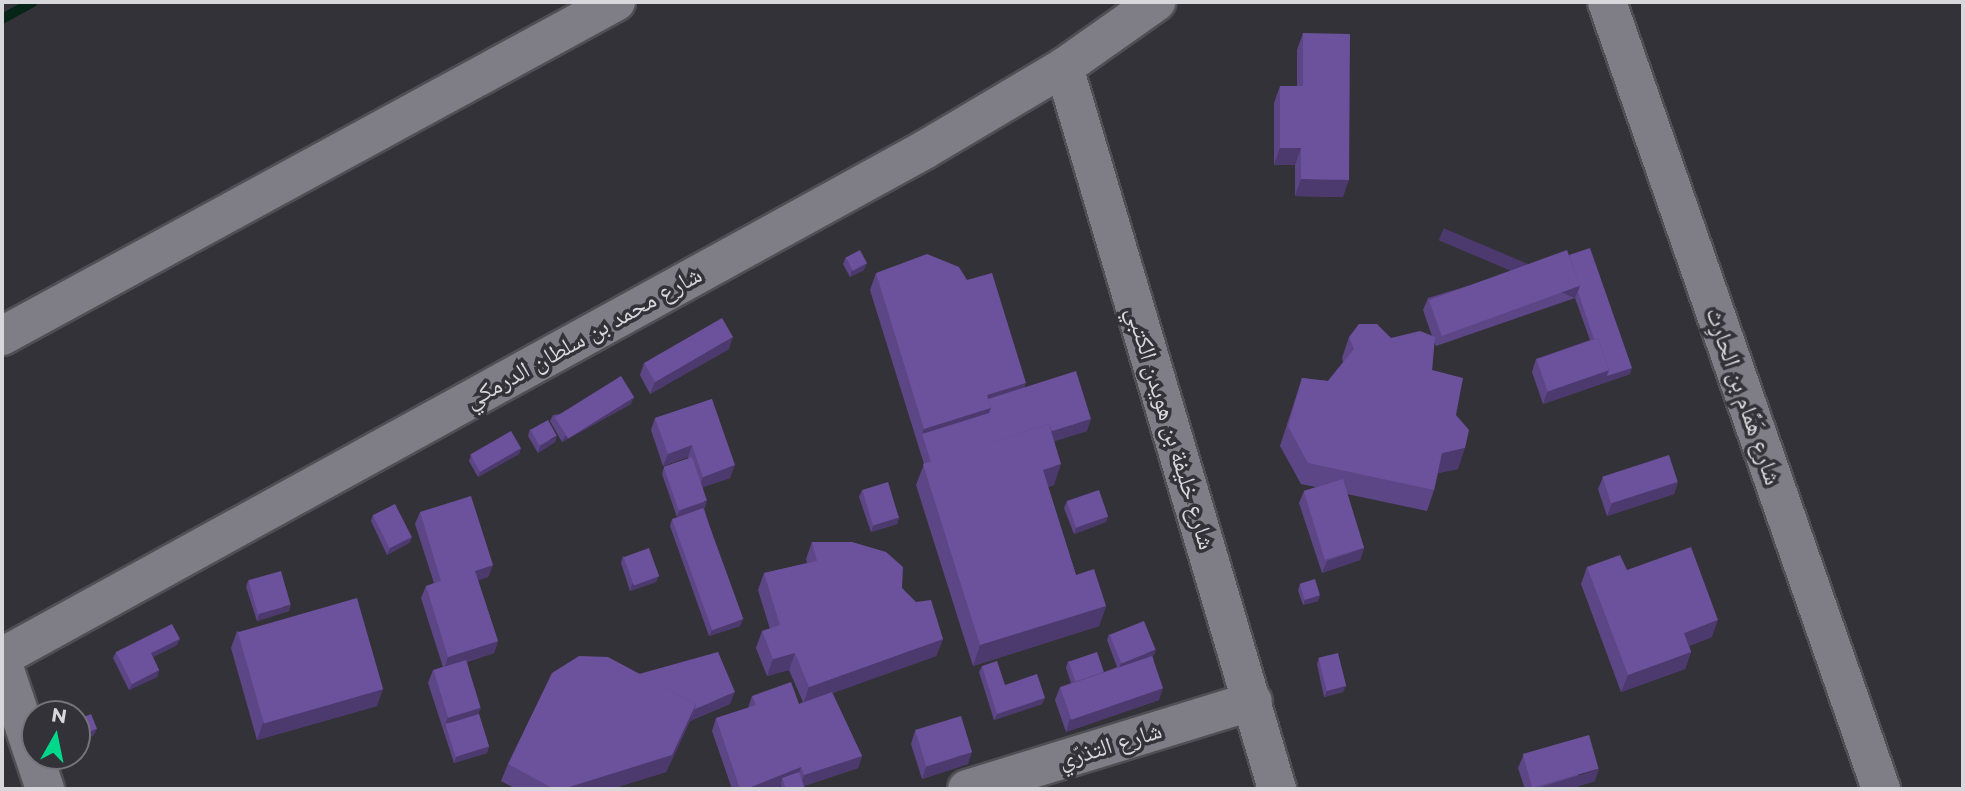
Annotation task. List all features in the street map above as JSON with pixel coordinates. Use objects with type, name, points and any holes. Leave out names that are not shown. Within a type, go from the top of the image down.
[{"type":"street","points":[[2,336],[616,2]]},
{"type":"street","name":"شارع محمد بن سلطان الدرمكي","points":[[2,659],[1064,67],[1156,2]]},
{"type":"street","name":"شارع هَمَّام بن الحارِث","points":[[1607,2],[1881,789]]},
{"type":"street","name":"شارع خليفة بن هويدن الكتبي","points":[[1064,67],[1277,789]]},
{"type":"street","points":[[2,659],[45,789]]},
{"type":"street","name":"شارع التذرّي","points":[[967,789],[1253,701]]},
{"type":"building","points":[[1303,33],[1350,34],[1349,180],[1301,179],[1301,148],[1280,148],[1280,86],[1303,86]]},
{"type":"building","points":[[1590,248],[1632,368],[1607,376],[1609,370],[1598,338],[1594,339],[1569,255]]},
{"type":"building","points":[[860,250],[867,263],[853,271],[846,258]]},
{"type":"building","points":[[1567,250],[1580,286],[1442,336],[1429,300]]},
{"type":"building","points":[[927,254],[959,267],[967,280],[992,273],[1026,383],[987,395],[991,408],[924,429],[876,273]]},
{"type":"building","points":[[722,318],[733,337],[655,382],[644,363]]},
{"type":"building","points":[[1359,324],[1377,324],[1391,338],[1420,331],[1435,337],[1432,370],[1463,378],[1456,415],[1469,430],[1465,448],[1442,453],[1434,490],[1308,463],[1288,426],[1302,378],[1328,381],[1354,349],[1349,337]]},
{"type":"building","points":[[1598,338],[1609,370],[1548,391],[1537,359]]},
{"type":"building","points":[[1076,371],[1091,419],[1052,431],[1049,424],[931,462],[922,434],[989,413],[991,408],[988,399]]},
{"type":"building","points":[[621,376],[634,397],[568,439],[555,417]]},
{"type":"building","points":[[712,399],[735,465],[703,477],[692,445],[668,454],[655,418]]},
{"type":"building","points":[[548,420],[557,436],[539,445],[531,430]]},
{"type":"building","points":[[1049,424],[1061,464],[1043,470],[1076,575],[1094,569],[1106,606],[980,645],[923,464]]},
{"type":"building","points":[[511,431],[521,448],[480,472],[470,454]]},
{"type":"building","points":[[1669,455],[1678,482],[1611,503],[1602,477]]},
{"type":"building","points":[[692,457],[707,500],[679,510],[664,467]]},
{"type":"building","points":[[1343,479],[1364,548],[1325,560],[1304,491]]},
{"type":"building","points":[[888,482],[899,517],[873,525],[862,490]]},
{"type":"building","points":[[1099,490],[1108,516],[1076,528],[1067,501]]},
{"type":"building","points":[[471,496],[493,565],[475,571],[498,641],[448,657],[426,586],[441,581],[420,512]]},
{"type":"building","points":[[395,504],[412,537],[390,548],[373,515]]},
{"type":"building","points":[[703,508],[743,619],[712,630],[672,519]]},
{"type":"building","points":[[812,542],[852,542],[886,552],[903,567],[902,588],[916,602],[931,600],[943,639],[809,687],[795,653],[773,659],[762,631],[780,625],[764,573],[817,561]]},
{"type":"building","points":[[1691,547],[1718,620],[1684,633],[1691,652],[1628,675],[1587,567],[1620,555],[1627,570]]},
{"type":"building","points":[[649,548],[659,576],[634,585],[624,557]]},
{"type":"building","points":[[281,571],[291,605],[258,614],[248,580]]},
{"type":"building","points":[[1315,579],[1320,595],[1305,600],[1300,584]]},
{"type":"building","points":[[357,598],[383,689],[264,723],[238,632]]},
{"type":"building","points":[[1144,621],[1156,650],[1121,664],[1110,635]]},
{"type":"building","points":[[172,624],[180,639],[151,653],[159,670],[132,684],[116,652]]},
{"type":"building","points":[[718,652],[735,692],[695,709],[696,704],[639,674]]},
{"type":"building","points":[[1097,652],[1104,672],[1075,682],[1069,662]]},
{"type":"building","points":[[1338,653],[1346,686],[1327,691],[1319,658]]},
{"type":"building","points":[[579,656],[608,657],[696,704],[672,755],[563,789],[554,789],[508,764],[552,673]]},
{"type":"building","points":[[1152,656],[1163,688],[1071,720],[1060,688]]},
{"type":"building","points":[[466,660],[481,708],[448,718],[433,670]]},
{"type":"building","points":[[997,661],[1005,685],[1037,674],[1045,698],[997,714],[982,666]]},
{"type":"building","points":[[791,682],[799,704],[832,692],[862,756],[804,775],[801,767],[740,789],[716,718],[756,705],[752,696]]},
{"type":"building","points":[[91,714],[97,729],[91,731]]},
{"type":"building","points":[[479,714],[489,747],[455,757],[446,724]]},
{"type":"building","points":[[961,716],[972,752],[926,766],[915,730]]},
{"type":"building","points":[[1589,735],[1599,769],[1532,788],[1523,754]]},
{"type":"building","points":[[799,772],[805,789],[786,789],[782,778]]},
{"type":"waterway","points":[[2,19],[33,2]]}]
